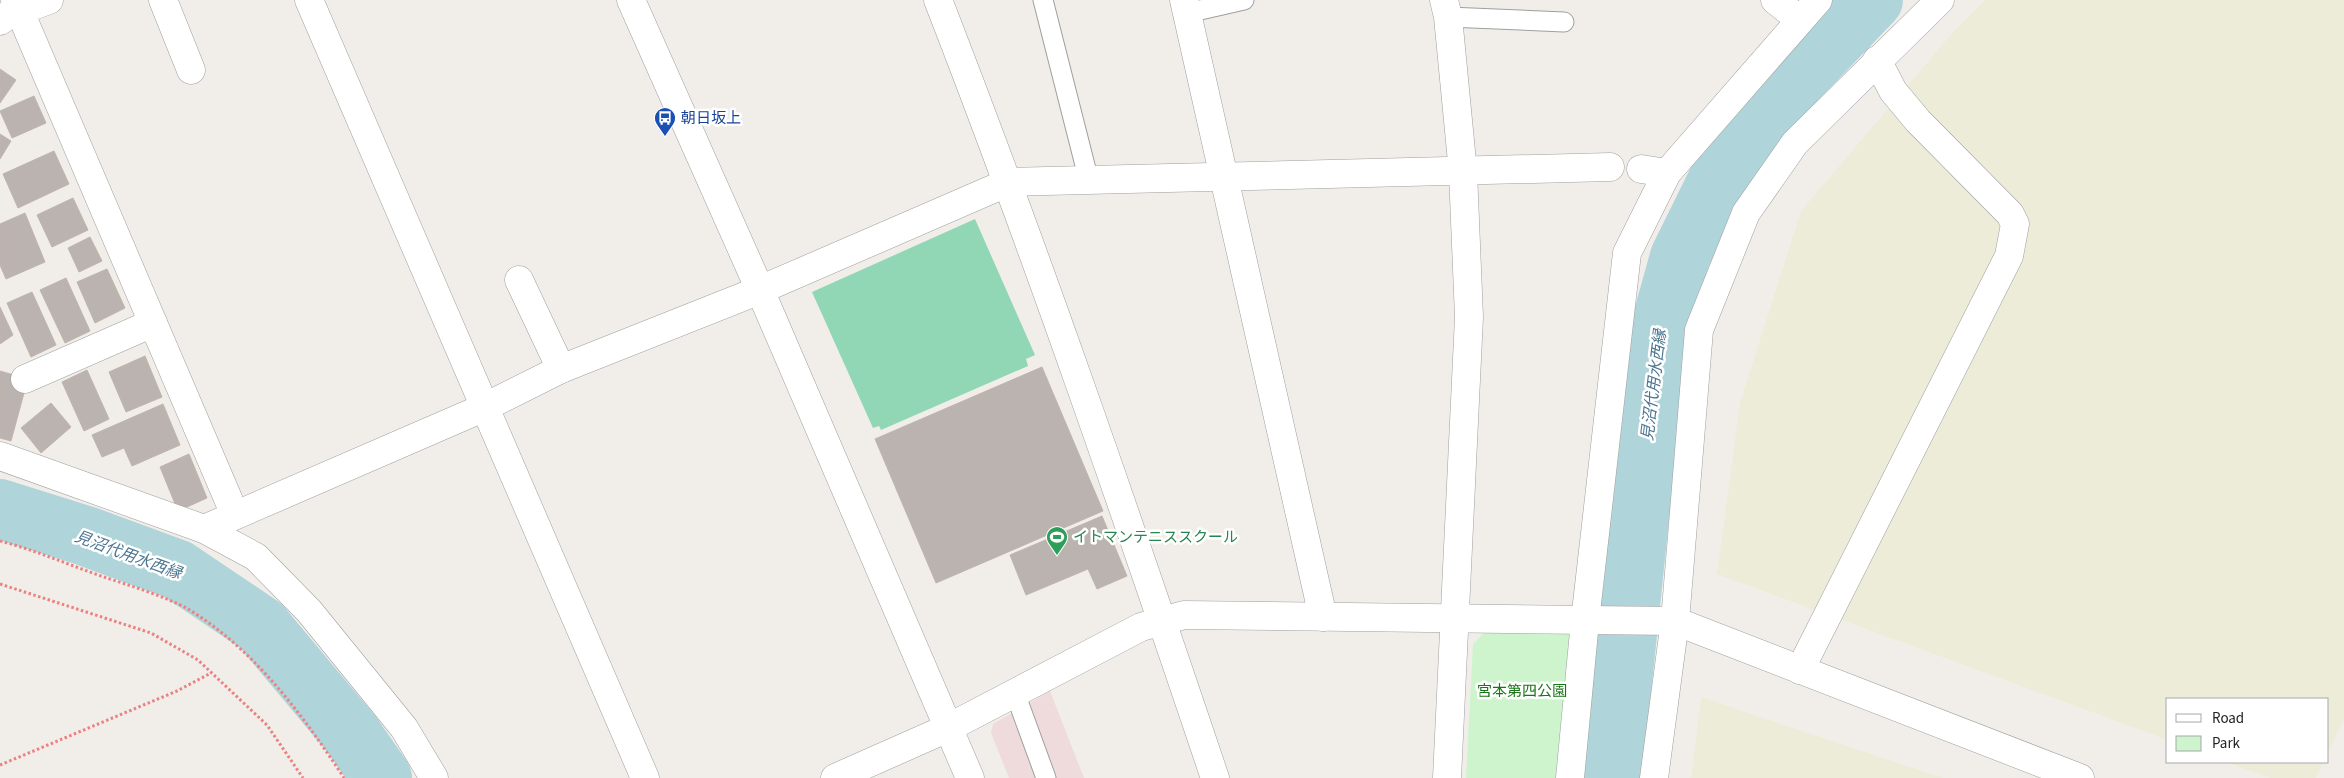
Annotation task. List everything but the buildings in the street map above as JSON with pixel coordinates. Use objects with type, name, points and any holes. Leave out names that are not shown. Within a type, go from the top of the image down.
[{"type":"street","points":[[49,0],[12,11],[153,323],[236,515]]},
{"type":"street","points":[[162,0],[191,70]]},
{"type":"street","points":[[309,0],[483,408],[645,778]]},
{"type":"street","points":[[631,0],[760,290],[970,778]]},
{"type":"street","points":[[938,0],[1009,182],[1163,620],[1215,778]]},
{"type":"street","points":[[1570,778],[1593,621],[1627,253],[1654,171],[1809,10],[1775,0]]},
{"type":"street","points":[[1654,778],[1667,620],[1700,330],[1746,213],[1795,143],[1877,60],[1940,0]]},
{"type":"street","points":[[1185,7],[1323,617]]},
{"type":"street","points":[[1446,9],[1463,172],[1469,317],[1453,618],[1447,778]]},
{"type":"street","points":[[1800,670],[2009,256],[2014,224],[2010,214],[1918,121],[1893,91],[1877,60]]},
{"type":"street","points":[[204,529],[483,408],[561,369],[760,290],[1009,182],[1610,167]]},
{"type":"street","points":[[519,280],[561,369]]},
{"type":"street","points":[[25,379],[153,323]]},
{"type":"street","points":[[0,456],[204,529],[256,557],[309,611],[404,728],[434,778]]},
{"type":"street","points":[[835,778],[948,728],[1141,627],[1184,615],[1593,621],[1667,620],[2080,778]]},
{"type":"lane","points":[[1043,0],[1089,181]]},
{"type":"lane","points":[[1185,7],[1244,0]]},
{"type":"lane","points":[[1446,9],[1564,22]]},
{"type":"lane","points":[[1015,693],[1046,778]]},
{"type":"path","points":[[0,540],[130,586],[187,609],[227,637],[268,677],[323,746],[344,778]]},
{"type":"path","points":[[0,584],[151,633],[198,660],[267,725],[303,778]]},
{"type":"path","points":[[0,765],[177,691],[211,673]]},
{"type":"shaded area","points":[[1050,691],[1084,778],[1009,778],[991,733],[993,724]]},
{"type":"green space","points":[[1985,0],[2344,0],[2344,719],[2329,751],[2329,698],[2166,698],[2166,739],[1717,574],[1740,403],[1801,211],[1954,31]]},
{"type":"green space","points":[[975,219],[1035,355],[1026,359],[1028,366],[881,430],[879,426],[873,428],[812,292]]},
{"type":"green space","name":"宮本第四公園","points":[[1484,633],[1569,633],[1579,644],[1564,778],[1466,778],[1473,644]]},
{"type":"green space","points":[[1701,697],[1943,778],[1691,778]]},
{"type":"green space","points":[[2229,763],[2323,763],[2316,778],[2270,778]]},
{"type":"waterway","name":"見沼代用水西縁","points":[[1612,778],[1658,336],[1680,257],[1720,176],[1773,104],[1873,0]]},
{"type":"waterway","name":"見沼代用水西縁","points":[[0,509],[86,536],[178,570],[261,626],[352,735],[382,778]]},
{"type":"place","name":"朝日坂上","points":[[665,137]]},
{"type":"place","name":"イトマンテニススクール","points":[[1057,556]]}]
